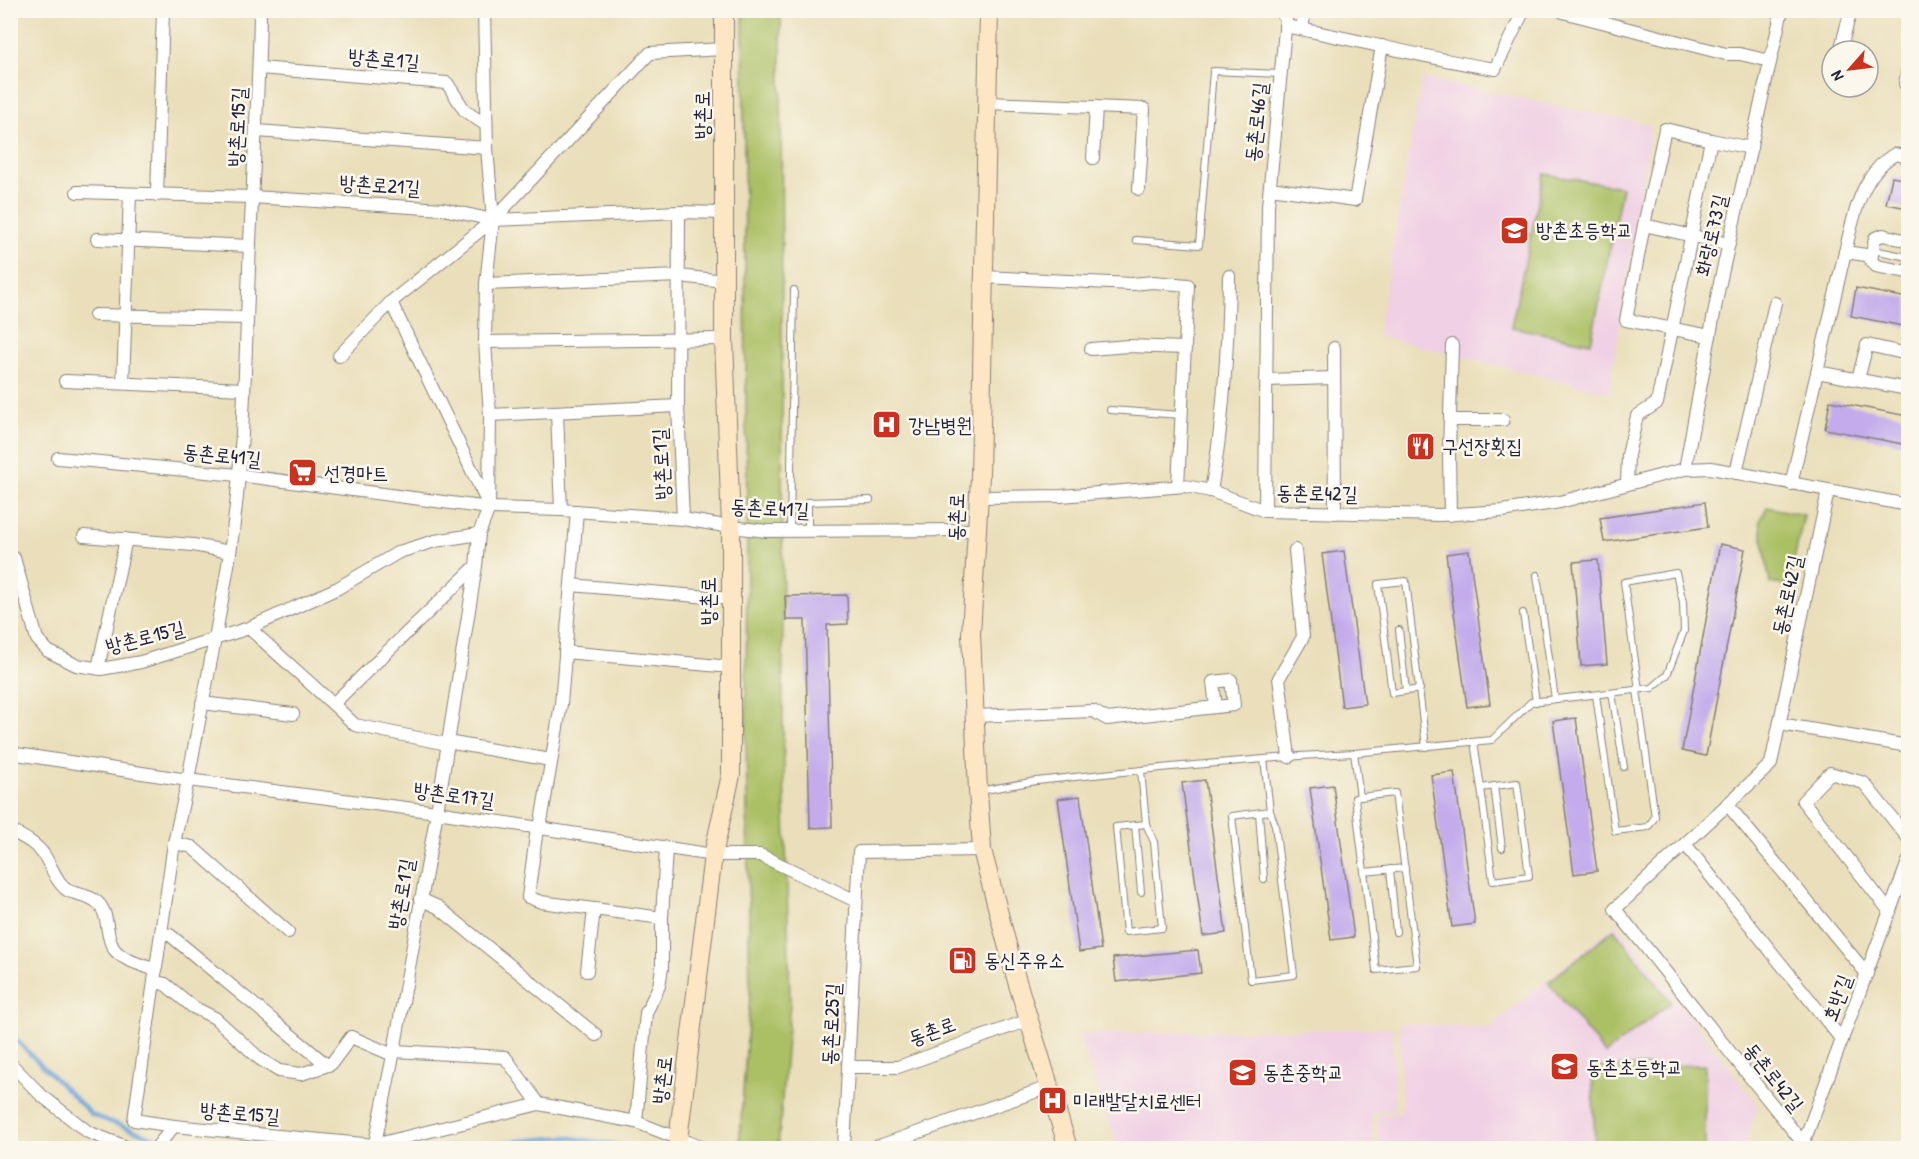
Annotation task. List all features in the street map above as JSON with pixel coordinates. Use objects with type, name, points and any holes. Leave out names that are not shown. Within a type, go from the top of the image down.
[{"type":"main road","name":"방촌로","points":[[677,1144],[713,855],[731,776],[731,527],[724,339],[724,10]]},
{"type":"main road","name":"동촌로","points":[[989,10],[979,497],[971,634],[982,850],[1029,1020],[1068,1149]]},
{"type":"street","points":[[157,195],[163,10]]},
{"type":"street","name":"방촌로15길","points":[[260,10],[257,130],[244,389],[230,552],[188,780],[174,843],[134,1120],[374,1147],[540,1104],[636,1122],[677,1144],[703,1149]]},
{"type":"street","name":"방촌로1길","points":[[374,1147],[436,812],[476,566],[479,534],[489,508],[490,415],[485,342],[486,284],[493,220],[487,148],[484,10]]},
{"type":"street","name":"동촌로46길","points":[[1267,241],[1286,19],[1279,10]]},
{"type":"street","points":[[1302,29],[1305,10]]},
{"type":"street","points":[[1285,26],[1460,64],[1495,69],[1524,10]]},
{"type":"street","name":"화랑로73길","points":[[1685,469],[1729,244],[1782,10]]},
{"type":"street","points":[[1843,39],[1851,10]]},
{"type":"street","points":[[1563,12],[1726,54],[1740,54],[1770,61]]},
{"type":"street","points":[[1270,188],[1355,200],[1382,46]]},
{"type":"street","points":[[339,356],[392,302],[493,220],[650,52],[724,49]]},
{"type":"street","name":"방촌로1길","points":[[259,68],[447,83],[465,111],[486,124]]},
{"type":"street","points":[[1905,84],[1908,69]]},
{"type":"street","points":[[988,103],[1144,109],[1139,189]]},
{"type":"street","points":[[1093,158],[1096,107]]},
{"type":"street","points":[[1710,336],[1626,320],[1644,225],[1665,129],[1751,148]]},
{"type":"street","points":[[257,130],[487,148]]},
{"type":"street","points":[[1627,484],[1628,455],[1637,416],[1657,403],[1712,140]]},
{"type":"street","points":[[1791,484],[1860,195],[1881,162],[1894,154],[1908,157]]},
{"type":"street","name":"방촌로21길","points":[[77,192],[252,197],[443,209],[493,220],[679,212],[724,213]]},
{"type":"street","points":[[123,383],[130,194]]},
{"type":"street","points":[[490,415],[678,406],[679,212]]},
{"type":"street","points":[[1644,225],[1729,244]]},
{"type":"street","points":[[1908,241],[1883,235],[1875,238],[1872,255],[1876,266],[1908,272]]},
{"type":"street","points":[[97,239],[250,246]]},
{"type":"street","name":"동촌로42길","points":[[1265,511],[1267,241]]},
{"type":"street","points":[[1845,252],[1872,255]]},
{"type":"street","points":[[486,284],[679,276],[724,281]]},
{"type":"street","points":[[1211,491],[1218,456],[1225,374],[1229,276]]},
{"type":"street","points":[[984,277],[1188,285],[1178,486]]},
{"type":"street","points":[[392,302],[489,508]]},
{"type":"street","points":[[1736,473],[1775,303]]},
{"type":"street","points":[[95,315],[247,318]]},
{"type":"street","points":[[485,342],[724,339]]},
{"type":"street","points":[[1450,515],[1452,345]]},
{"type":"street","points":[[1858,379],[1867,345],[1908,354]]},
{"type":"street","points":[[1090,349],[1128,346],[1185,348]]},
{"type":"street","points":[[1334,348],[1335,513]]},
{"type":"street","points":[[1817,372],[1908,389]]},
{"type":"street","points":[[1266,380],[1334,378]]},
{"type":"street","points":[[65,381],[244,389]]},
{"type":"street","name":"방촌로1길","points":[[678,406],[683,519]]},
{"type":"street","points":[[556,413],[561,510]]},
{"type":"street","points":[[1450,420],[1503,420]]},
{"type":"street","name":"동촌로41길","points":[[58,458],[238,475],[489,508],[561,510],[683,519],[731,527],[790,531],[978,530]]},
{"type":"street","name":"동촌로42길","points":[[979,497],[1061,496],[1178,486],[1211,491],[1265,511],[1450,515],[1502,511],[1560,502],[1685,469],[1711,468],[1828,491],[1771,764],[1615,909],[1802,1146]]},
{"type":"street","points":[[1828,491],[1908,505]]},
{"type":"street","points":[[577,511],[561,704],[528,897],[541,903],[662,918]]},
{"type":"street","points":[[214,639],[249,628],[338,588],[399,552],[435,541],[479,534]]},
{"type":"street","points":[[84,536],[193,545],[230,552]]},
{"type":"street","points":[[98,668],[126,540]]},
{"type":"street","points":[[1289,757],[1279,678],[1304,637],[1295,550]]},
{"type":"street","name":"방촌로15길","points":[[10,557],[14,558],[37,639],[48,651],[76,665],[98,668],[141,662],[214,639]]},
{"type":"street","points":[[333,704],[476,566]]},
{"type":"street","points":[[571,585],[731,599]]},
{"type":"street","points":[[249,628],[355,725],[447,743],[551,759]]},
{"type":"street","points":[[565,652],[731,667]]},
{"type":"street","points":[[202,703],[293,714]]},
{"type":"street","points":[[975,716],[1093,711],[1107,719],[1216,707]]},
{"type":"street","points":[[1780,724],[1908,746]]},
{"type":"street","points":[[10,753],[188,780]]},
{"type":"street","points":[[1890,912],[1803,801],[1830,773],[1864,783],[1908,838]]},
{"type":"street","name":"방촌로17길","points":[[188,780],[436,812],[713,855]]},
{"type":"street","points":[[1727,804],[1867,974]]},
{"type":"street","points":[[10,830],[33,843],[68,890],[96,901],[104,911],[115,950],[155,976],[193,1007],[215,1018],[260,1059],[279,1071],[301,1074],[331,1064],[351,1037],[393,1053],[505,1057],[540,1104]]},
{"type":"street","points":[[174,843],[192,847],[288,932]]},
{"type":"street","points":[[1685,844],[1842,1040]]},
{"type":"street","points":[[636,1122],[646,1013],[659,986],[662,968],[666,848]]},
{"type":"street","name":"동촌로25길","points":[[844,1149],[859,852],[982,850]]},
{"type":"street","points":[[713,855],[760,855],[856,901]]},
{"type":"street","name":"호반길","points":[[1802,1146],[1908,862]]},
{"type":"street","points":[[420,899],[438,907],[596,1035]]},
{"type":"street","points":[[587,971],[594,909]]},
{"type":"street","points":[[161,933],[170,935],[327,1065]]},
{"type":"street","name":"동촌로","points":[[848,1067],[898,1067],[1029,1020]]},
{"type":"street","points":[[10,1063],[41,1095],[88,1132],[129,1149]]},
{"type":"street","points":[[873,1149],[1049,1087]]},
{"type":"street","points":[[158,1147],[174,1126]]},
{"type":"lane","points":[[1136,240],[1200,245],[1213,71],[1281,74]]},
{"type":"lane","points":[[1872,255],[1908,257]]},
{"type":"lane","points":[[790,531],[794,290]]},
{"type":"lane","points":[[1110,410],[1182,415]]},
{"type":"lane","points":[[808,531],[808,501],[870,500]]},
{"type":"lane","points":[[978,791],[1036,781],[1141,770],[1492,740],[1531,702],[1536,702],[1555,699],[1596,695],[1638,690],[1652,688],[1667,675],[1684,631],[1683,602],[1677,573],[1624,582],[1638,690],[1655,817],[1648,827],[1615,831],[1596,695]]},
{"type":"lane","points":[[1537,575],[1555,699]]},
{"type":"lane","points":[[1420,689],[1392,693],[1378,584],[1406,581],[1420,689],[1426,747]]},
{"type":"lane","points":[[1523,613],[1536,702]]},
{"type":"lane","points":[[1399,630],[1406,691]]},
{"type":"lane","points":[[1612,693],[1624,767]]},
{"type":"lane","points":[[1474,742],[1493,881],[1529,876],[1517,783],[1481,788]]},
{"type":"lane","points":[[1354,753],[1360,797]]},
{"type":"lane","points":[[1264,759],[1270,811],[1275,825],[1294,975],[1251,980],[1232,816],[1270,811]]},
{"type":"lane","points":[[1141,770],[1146,824],[1154,842],[1162,928],[1126,932],[1116,827],[1146,824]]},
{"type":"lane","points":[[1494,786],[1502,848]]},
{"type":"lane","points":[[1395,793],[1417,966],[1376,970],[1355,798],[1360,797],[1395,793]]},
{"type":"lane","points":[[1258,813],[1264,879]]},
{"type":"lane","points":[[1135,825],[1141,892]]},
{"type":"lane","points":[[1364,872],[1405,868]]},
{"type":"lane","points":[[1390,869],[1396,932]]},
{"type":"shaded area","name":"방촌초등학교","points":[[1422,78],[1651,125],[1609,393],[1377,336]]},
{"type":"shaded area","name":"동촌초등학교","points":[[1617,923],[1758,1105],[1744,1148],[1379,1148],[1377,1116],[1402,1112],[1399,1023],[1487,1029]]},
{"type":"shaded area","name":"동촌중학교","points":[[1392,1028],[1395,1109],[1371,1113],[1373,1148],[1118,1148],[1078,1034]]},
{"type":"green space","points":[[781,10],[783,731],[790,1002],[778,1148],[739,1148],[750,995],[746,737],[747,527],[743,11]]},
{"type":"green space","points":[[1544,174],[1622,187],[1591,343],[1511,327]]},
{"type":"green space","points":[[1767,507],[1804,515],[1788,586],[1770,583],[1760,521]]},
{"type":"green space","points":[[1614,929],[1671,1002],[1605,1054],[1548,982]]},
{"type":"green space","points":[[1705,1065],[1705,1148],[1595,1148],[1592,1067]]},
{"type":"building","points":[[1892,177],[1908,180],[1908,208],[1886,204]]},
{"type":"building","points":[[1856,288],[1908,298],[1908,327],[1851,316]]},
{"type":"building","points":[[1830,401],[1908,416],[1908,445],[1825,429]]},
{"type":"building","points":[[1705,502],[1708,527],[1604,542],[1600,518]]},
{"type":"building","points":[[1720,544],[1745,549],[1706,756],[1682,751]]},
{"type":"building","points":[[1344,551],[1365,704],[1342,707],[1322,554]]},
{"type":"building","points":[[1469,551],[1490,704],[1467,707],[1446,554]]},
{"type":"building","points":[[1598,560],[1607,664],[1581,666],[1573,562]]},
{"type":"building","points":[[847,595],[848,624],[827,625],[832,827],[810,828],[805,620],[786,620],[785,596]]},
{"type":"building","points":[[1576,718],[1597,871],[1574,874],[1553,721]]},
{"type":"building","points":[[1454,772],[1475,924],[1452,927],[1431,775]]},
{"type":"building","points":[[1205,780],[1226,933],[1203,936],[1182,783]]},
{"type":"building","points":[[1333,785],[1354,937],[1331,940],[1310,788]]},
{"type":"building","points":[[1080,796],[1101,949],[1079,952],[1058,799]]},
{"type":"building","points":[[1198,950],[1201,973],[1116,982],[1113,958]]},
{"type":"waterway","points":[[10,1034],[92,1115],[152,1137],[198,1148]]},
{"type":"waterway","points":[[439,1148],[566,1137],[637,1148]]},
{"type":"place","name":"방촌초등학교","points":[[1515,230]]},
{"type":"place","name":"강남병원","points":[[887,425]]},
{"type":"place","name":"구선장횟집","points":[[1421,446]]},
{"type":"place","name":"선경마트","points":[[303,473]]},
{"type":"place","name":"동신주유소","points":[[963,960]]},
{"type":"place","name":"동촌초등학교","points":[[1565,1067]]},
{"type":"place","name":"동촌중학교","points":[[1242,1072]]},
{"type":"place","name":"미래발달치료센터","points":[[1052,1101]]}]
